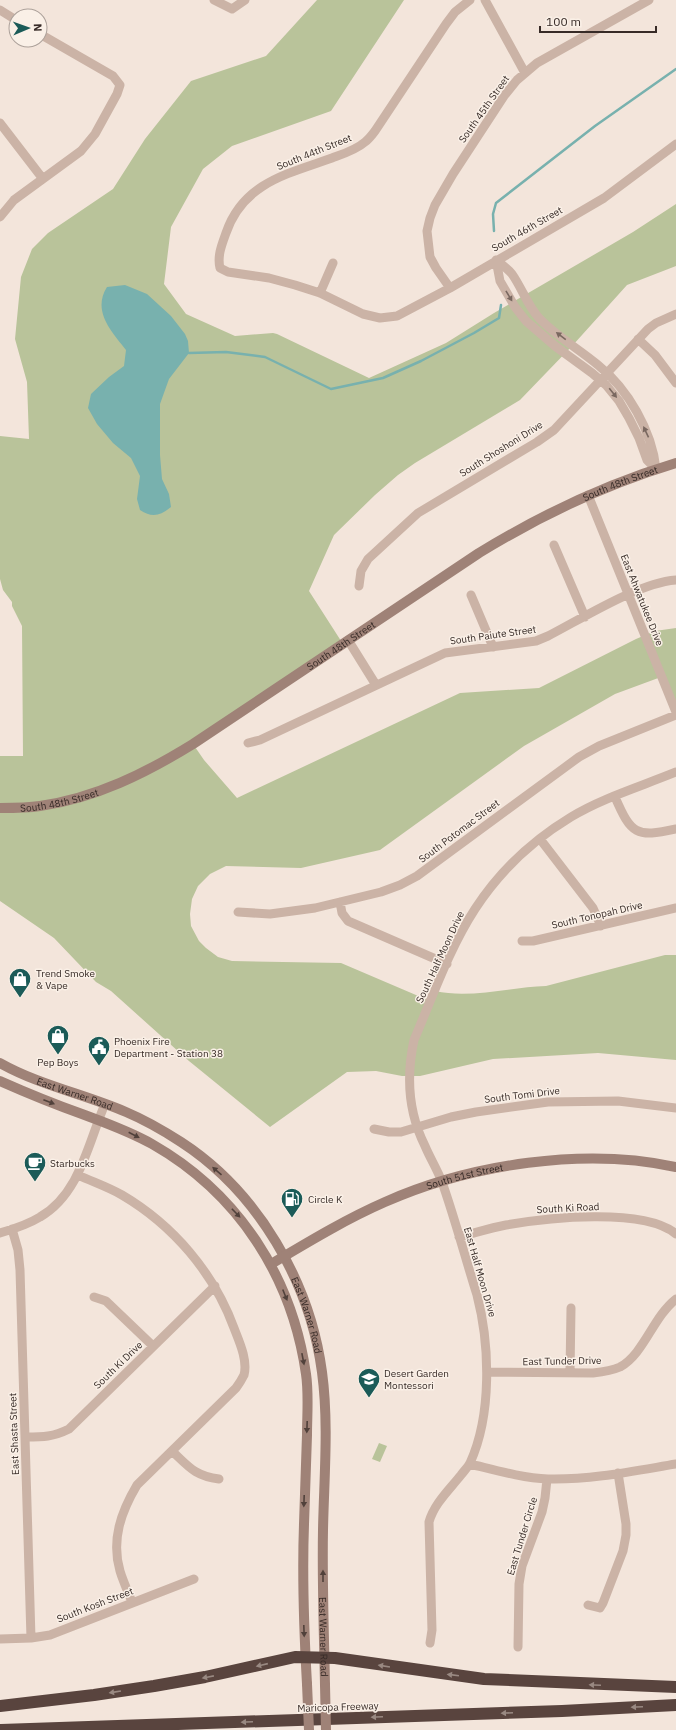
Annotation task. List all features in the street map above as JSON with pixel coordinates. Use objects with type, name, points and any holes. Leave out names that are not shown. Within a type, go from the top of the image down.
[{"type":"highway","points":[[0,1706],[154,1686],[211,1676],[295,1657],[324,1657],[484,1679],[676,1687]]},
{"type":"highway","name":"Maricopa Freeway","points":[[1,1730],[554,1711],[676,1705]]},
{"type":"main road","name":"South 48th Street","points":[[0,808],[40,806],[71,799],[104,790],[149,770],[193,744],[485,549],[521,528],[588,495],[656,469],[676,464]]},
{"type":"main road","name":"East Warner Road","points":[[0,1063],[18,1072],[126,1112],[159,1129],[183,1144],[220,1173],[256,1211],[284,1256],[304,1299],[314,1330],[322,1372],[325,1459],[323,1558],[326,1730]]},
{"type":"main road","points":[[13,1087],[18,1072]]},
{"type":"main road","name":"East Warner Road","points":[[0,1081],[119,1127],[173,1157],[211,1187],[243,1220],[271,1264],[290,1306],[306,1375],[307,1391],[303,1572],[305,1657],[309,1730]]},
{"type":"main road","name":"South 51st Street","points":[[271,1264],[374,1207],[400,1195],[441,1181],[499,1167],[533,1162],[573,1160],[617,1160],[676,1167]]},
{"type":"main road","points":[[307,1391],[323,1390]]},
{"type":"street","points":[[214,0],[232,9],[245,0]]},
{"type":"street","name":"South 44th Street","points":[[320,293],[269,278],[228,272],[220,268],[218,261],[229,224],[239,207],[263,185],[349,152],[364,143],[375,131],[446,24],[455,12],[470,0]]},
{"type":"street","points":[[485,0],[525,73]]},
{"type":"street","name":"South 45th Street","points":[[450,288],[430,257],[428,237],[430,218],[435,205],[453,174],[504,96],[517,80],[537,63],[649,0]]},
{"type":"street","points":[[0,217],[14,200],[81,151],[95,134],[117,94],[120,85],[113,76],[48,39]]},
{"type":"street","points":[[0,123],[43,179]]},
{"type":"street","name":"South 46th Street","points":[[320,293],[363,314],[380,318],[397,316],[450,288],[604,198],[676,144]]},
{"type":"street","points":[[496,260],[500,281],[526,321],[555,346],[603,376]]},
{"type":"street","points":[[496,260],[511,273],[526,300],[538,317],[603,376],[619,401],[639,438],[647,460],[656,469]]},
{"type":"street","points":[[320,293],[333,263]]},
{"type":"street","name":"South Shoshoni Drive","points":[[359,586],[361,571],[368,559],[418,513],[537,442],[554,430],[638,339],[656,323],[676,314]]},
{"type":"street","points":[[638,339],[655,355],[676,383]]},
{"type":"street","name":"East Ahwatukee Drive","points":[[588,495],[676,713]]},
{"type":"street","points":[[554,545],[584,617]]},
{"type":"street","name":"South Paiute Street","points":[[248,743],[260,740],[445,653],[536,641],[629,595],[661,581],[676,580]]},
{"type":"street","points":[[471,595],[493,647]]},
{"type":"street","points":[[348,640],[376,685]]},
{"type":"street","name":"South Potomac Street","points":[[238,912],[270,914],[294,912],[381,892],[400,885],[417,876],[579,757],[599,746],[676,713]]},
{"type":"street","name":"South Half Moon Drive","points":[[441,1181],[416,1128],[411,1108],[409,1089],[410,1058],[414,1040],[464,929],[491,886],[507,868],[540,839],[571,817],[676,772]]},
{"type":"street","points":[[615,797],[624,818],[629,825],[637,831],[646,834],[676,829]]},
{"type":"street","points":[[540,839],[593,908],[601,926]]},
{"type":"street","points":[[340,902],[342,913],[348,921],[447,964]]},
{"type":"street","name":"South Tonopah Drive","points":[[522,941],[533,941],[676,908]]},
{"type":"street","name":"South Tomi Drive","points":[[374,1129],[389,1132],[402,1132],[451,1117],[548,1102],[618,1101],[676,1108]]},
{"type":"street","points":[[0,1233],[25,1225],[41,1217],[53,1208],[65,1194],[78,1175],[98,1119],[105,1104]]},
{"type":"street","points":[[78,1175],[122,1195],[141,1207],[179,1240],[197,1260],[215,1286],[229,1313],[244,1361],[244,1374],[236,1388],[137,1486],[126,1504],[119,1526],[117,1549],[120,1570],[132,1602]]},
{"type":"street","name":"East Half Moon Drive","points":[[430,1643],[432,1630],[429,1522],[438,1503],[470,1464],[479,1437],[486,1372],[486,1344],[482,1313],[441,1181]]},
{"type":"street","name":"South Ki Road","points":[[459,1237],[505,1225],[534,1221],[592,1217],[640,1220],[655,1223],[676,1234]]},
{"type":"street","name":"East Shasta Street","points":[[12,1229],[18,1250],[20,1270],[31,1638]]},
{"type":"street","name":"South Ki Drive","points":[[26,1437],[58,1435],[69,1429],[215,1286]]},
{"type":"street","points":[[94,1297],[106,1301],[153,1346]]},
{"type":"street","name":"East Tunder Drive","points":[[486,1372],[593,1373],[609,1371],[626,1363],[645,1340],[661,1313],[676,1299]]},
{"type":"street","points":[[570,1373],[571,1308]]},
{"type":"street","points":[[172,1451],[196,1473],[205,1478],[219,1479]]},
{"type":"street","points":[[470,1464],[547,1479],[592,1477],[676,1464]]},
{"type":"street","points":[[588,1605],[600,1608],[604,1603],[622,1552],[626,1524],[618,1473]]},
{"type":"street","name":"East Tunder Circle","points":[[518,1647],[519,1584],[522,1566],[542,1512],[547,1479]]},
{"type":"street","name":"South Kosh Street","points":[[0,1639],[31,1638],[50,1635],[194,1579]]},
{"type":"green space","points":[[317,0],[404,0],[331,111],[232,146],[203,169],[171,227],[164,284],[186,314],[235,336],[277,334],[369,378],[446,343],[494,313],[633,232],[676,204],[676,266],[627,285],[573,345],[520,400],[415,463],[398,475],[334,535],[309,591],[343,644],[193,744],[204,760],[237,798],[460,693],[539,688],[636,639],[655,631],[676,628],[676,706],[661,677],[615,694],[524,746],[380,850],[301,868],[226,866],[210,874],[198,886],[192,899],[190,914],[191,926],[199,941],[218,957],[232,961],[341,963],[430,1001],[435,991],[462,994],[546,986],[665,955],[676,955],[676,1060],[598,1053],[493,1059],[420,1076],[402,1076],[376,1071],[347,1072],[270,1127],[189,1061],[111,991],[96,982],[54,938],[0,901],[0,756],[23,756],[22,626],[12,606],[12,602],[3,590],[0,579],[0,436],[29,439],[27,382],[15,339],[21,277],[32,249],[48,233],[113,189],[145,139],[191,81],[266,56]]},
{"type":"green space","points":[[379,1443],[387,1446],[380,1462],[372,1459]]},
{"type":"water","points":[[125,285],[147,294],[171,316],[185,334],[188,341],[189,353],[169,379],[160,404],[160,455],[162,479],[169,494],[171,507],[156,515],[144,513],[140,510],[137,499],[140,476],[131,458],[113,443],[97,424],[88,408],[91,394],[109,377],[124,366],[126,350],[109,328],[102,312],[102,304],[103,296],[107,287]]},
{"type":"waterway","points":[[494,231],[493,214],[496,203],[595,126],[676,69]]},
{"type":"waterway","points":[[189,353],[226,352],[265,357],[331,389],[383,378],[421,361],[499,318],[501,305]]},
{"type":"place","name":"Trend Smoke & Vape","points":[[20,998]]},
{"type":"place","name":"Pep Boys","points":[[58,1056]]},
{"type":"place","name":"Phoenix Fire Department - Station 38","points":[[99,1066]]},
{"type":"place","name":"Starbucks","points":[[35,1182]]},
{"type":"place","name":"Circle K","points":[[292,1218]]},
{"type":"place","name":"Desert Garden Montessori","points":[[369,1398]]}]
